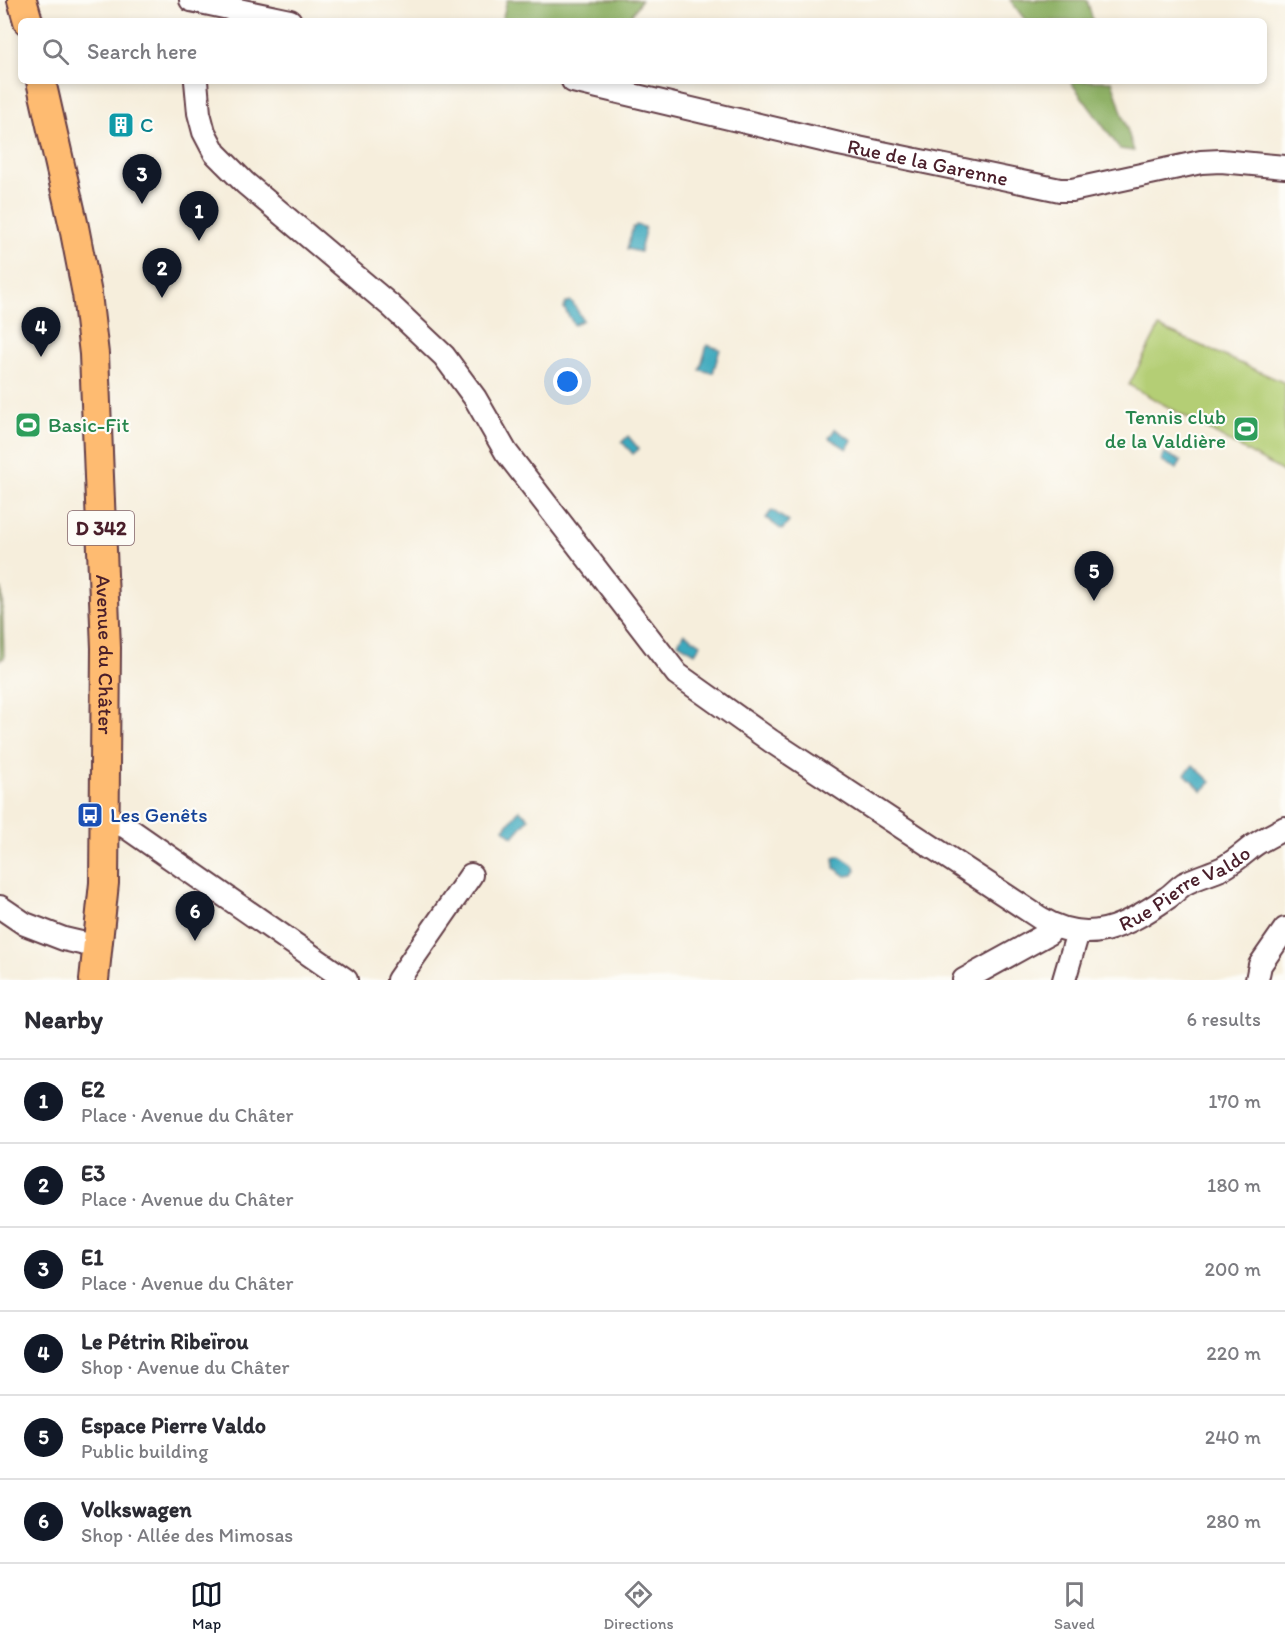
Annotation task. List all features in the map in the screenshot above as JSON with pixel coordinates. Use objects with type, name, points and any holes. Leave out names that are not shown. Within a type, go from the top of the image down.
[{"type":"main road","points":[[22,0],[27,18]]},
{"type":"main road","name":"Avenue du Châter","points":[[42,84],[74,226],[87,294],[94,354],[106,648],[104,883],[94,980]]},
{"type":"street","points":[[191,18],[190,0],[276,18]]},
{"type":"street","points":[[196,84],[199,113],[204,132],[215,153],[245,183],[391,306],[444,356],[475,398],[506,452],[678,674],[771,741],[1054,927],[1049,933],[964,980]]},
{"type":"street","name":"Rue de la Garenne","points":[[586,84],[816,138],[1060,190],[1201,162],[1221,161],[1285,167]]},
{"type":"street","points":[[105,817],[126,826],[346,980]]},
{"type":"street","name":"Rue Pierre Valdo","points":[[1054,927],[1078,932],[1102,932],[1122,926],[1170,897],[1184,884],[1222,868],[1237,860],[1254,845],[1282,834]]},
{"type":"street","points":[[398,980],[471,875]]},
{"type":"street","points":[[0,907],[25,924],[64,939],[98,948]]},
{"type":"street","points":[[1257,980],[1260,965],[1285,929]]},
{"type":"street","points":[[1064,980],[1078,932]]},
{"type":"green space","points":[[507,0],[641,0],[630,18],[503,18]]},
{"type":"green space","points":[[1010,0],[1087,0],[1092,18],[1024,18]]},
{"type":"green space","points":[[1072,84],[1113,84],[1134,151],[1120,149]]},
{"type":"green space","name":"Tennis club de la Valdière","points":[[1159,327],[1285,383],[1285,473],[1129,385]]},
{"type":"green space","points":[[0,589],[2,589],[4,658],[0,660]]},
{"type":"water","points":[[636,225],[644,227],[645,230],[640,252],[627,249],[633,227]]},
{"type":"water","points":[[570,301],[583,320],[574,325],[564,308]]},
{"type":"water","points":[[707,345],[720,349],[713,373],[700,370]]},
{"type":"water","points":[[835,429],[852,440],[847,449],[829,438]]},
{"type":"water","points":[[628,436],[639,449],[633,454],[622,442]]},
{"type":"water","points":[[1164,453],[1181,461],[1177,469],[1161,461]]},
{"type":"water","points":[[772,510],[789,522],[782,530],[766,518]]},
{"type":"water","points":[[684,633],[701,644],[695,653],[678,643]]},
{"type":"water","points":[[1193,765],[1211,782],[1202,791],[1185,774]]},
{"type":"water","points":[[519,810],[529,818],[513,837],[504,829]]},
{"type":"water","points":[[840,856],[855,866],[856,870],[853,875],[846,876],[834,867],[834,858]]},
{"type":"place","name":"C","points":[[121,125]]},
{"type":"place","name":"E1","points":[[142,204]]},
{"type":"place","name":"E2","points":[[199,241]]},
{"type":"place","name":"E3","points":[[162,298]]},
{"type":"place","name":"Le Pétrin Ribeïrou","points":[[41,357]]},
{"type":"place","name":"Basic-Fit","points":[[28,425]]},
{"type":"place","name":"Tennis club de la Valdière","points":[[1246,429]]},
{"type":"place","name":"Espace Pierre Valdo","points":[[1094,601]]},
{"type":"place","name":"Les Genêts","points":[[90,815]]},
{"type":"place","name":"Volkswagen","points":[[195,941]]}]
